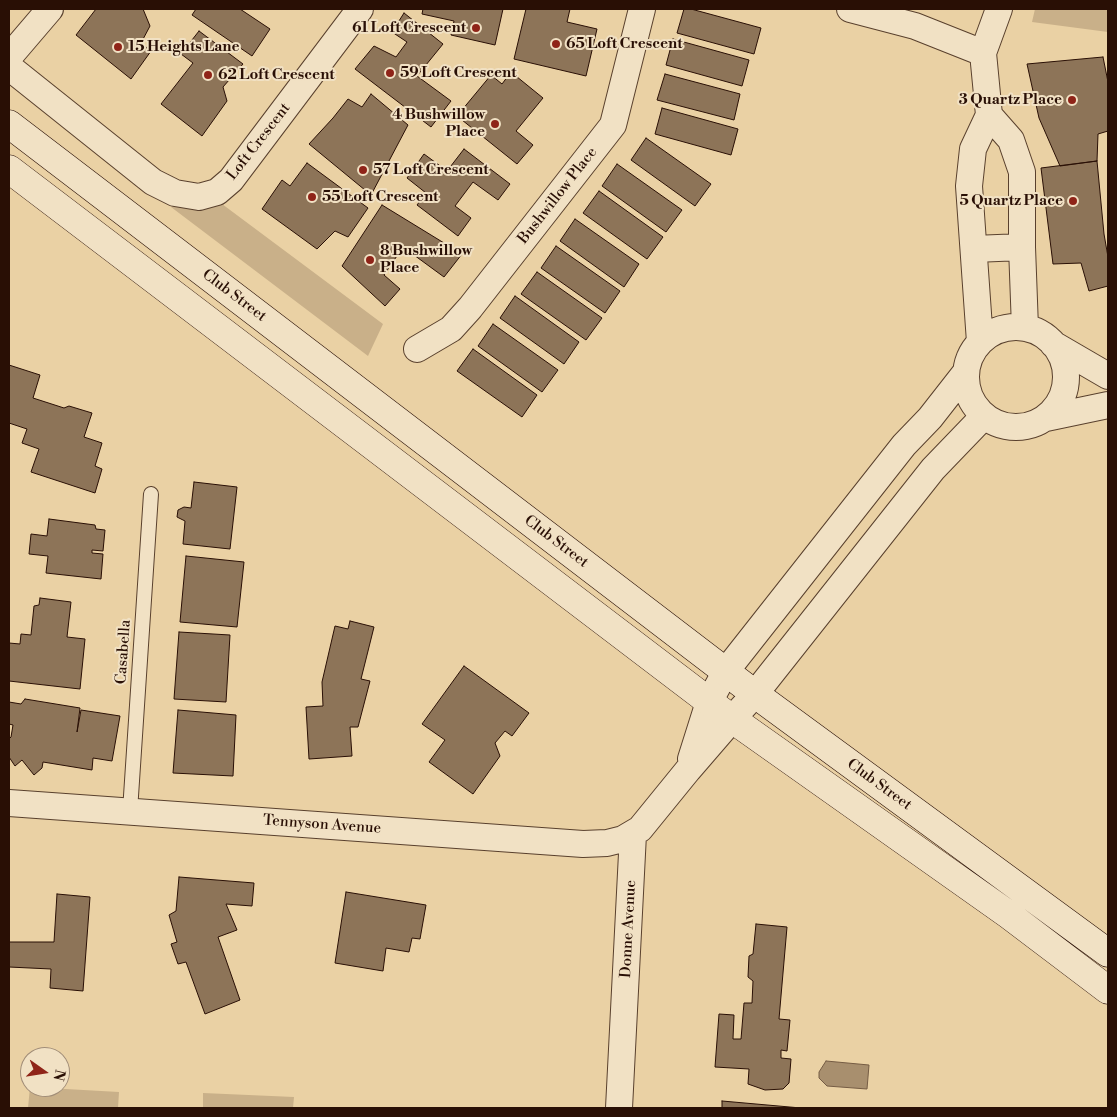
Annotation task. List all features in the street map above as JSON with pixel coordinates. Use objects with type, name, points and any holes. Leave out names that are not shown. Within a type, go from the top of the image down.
[{"type":"main road","name":"Club Street","points":[[9,124],[756,694],[1108,953]]},
{"type":"main road","name":"Club Street","points":[[9,169],[709,702],[1008,915],[1108,990]]},
{"type":"street","points":[[9,57],[50,9]]},
{"type":"street","name":"Loft Crescent","points":[[9,66],[153,182],[175,192],[199,197],[218,192],[231,180],[360,9]]},
{"type":"street","name":"Bushwillow Place","points":[[417,349],[451,328],[470,308],[613,125],[642,9]]},
{"type":"street","points":[[850,9],[915,26],[983,53]]},
{"type":"street","points":[[980,342],[969,186],[973,149],[989,115],[983,53],[999,9]]},
{"type":"street","points":[[989,115],[1012,140],[1022,172],[1022,247],[1026,328]]},
{"type":"street","points":[[974,249],[1022,247]]},
{"type":"street","points":[[1108,376],[1054,344],[1041,333],[1026,328],[1009,328],[993,332],[980,342],[970,356],[966,372],[967,389],[974,404],[984,416],[998,425],[1015,428],[1031,425],[1046,418],[1108,405]]},
{"type":"street","points":[[1046,418],[1058,406],[1064,390],[1066,374],[1062,358],[1054,344]]},
{"type":"street","points":[[688,770],[709,702],[726,671],[904,444],[930,418],[966,372]]},
{"type":"street","points":[[633,834],[732,719],[756,694],[933,469],[984,416]]},
{"type":"street","name":"Tennyson Avenue","points":[[9,803],[583,844],[615,841],[633,834]]},
{"type":"street","name":"Donne Avenue","points":[[619,1108],[633,834]]},
{"type":"lane","name":"Casabella","points":[[130,811],[151,494]]},
{"type":"shaded area","points":[[1035,9],[1108,9],[1108,32],[1032,22]]},
{"type":"shaded area","points":[[218,201],[383,324],[368,356],[171,207]]},
{"type":"shaded area","points":[[826,1061],[869,1065],[867,1089],[827,1086],[819,1078],[819,1072]]},
{"type":"shaded area","points":[[70,1089],[119,1092],[118,1108],[28,1108],[29,1097],[70,1097]]},
{"type":"shaded area","points":[[203,1093],[294,1097],[293,1108],[203,1108]]},
{"type":"building","name":"15 Heights Lane","points":[[96,9],[143,9],[150,26],[141,43],[151,51],[131,79],[76,35]]},
{"type":"building","points":[[196,9],[240,9],[270,29],[252,56],[192,15]]},
{"type":"building","name":"61 Loft Crescent","points":[[423,9],[503,9],[495,45],[451,35],[454,21],[422,14]]},
{"type":"building","name":"65 Loft Crescent","points":[[526,9],[570,9],[567,22],[597,29],[586,76],[514,59]]},
{"type":"building","points":[[684,9],[691,9],[761,28],[754,54],[677,33]]},
{"type":"building","name":"59 Loft Crescent","points":[[404,13],[443,44],[417,76],[451,101],[431,127],[355,69],[374,46],[396,57],[407,42],[392,32]]},
{"type":"building","name":"62 Loft Crescent","points":[[199,31],[243,64],[223,87],[227,101],[202,136],[161,104],[193,63],[181,54]]},
{"type":"building","points":[[673,39],[749,60],[742,86],[666,65]]},
{"type":"building","name":"3 Quartz Place","points":[[1103,57],[1108,82],[1108,131],[1098,134],[1097,161],[1060,166],[1039,118],[1027,64]]},
{"type":"building","name":"4 Bushwillow Place","points":[[511,72],[543,98],[516,131],[533,145],[517,164],[457,116],[491,75],[502,84]]},
{"type":"building","points":[[665,74],[740,94],[734,120],[657,100]]},
{"type":"building","name":"57 Loft Crescent","points":[[371,94],[408,125],[371,195],[309,144],[348,99],[362,107]]},
{"type":"building","points":[[662,108],[738,129],[731,155],[655,134]]},
{"type":"building","points":[[646,138],[711,184],[695,206],[631,160]]},
{"type":"building","points":[[464,149],[510,184],[498,200],[473,182],[455,206],[471,218],[458,236],[417,205],[426,193],[407,178],[424,154],[447,171]]},
{"type":"building","name":"5 Quartz Place","points":[[1097,161],[1108,257],[1108,286],[1089,291],[1081,263],[1053,264],[1041,168]]},
{"type":"building","name":"55 Loft Crescent","points":[[307,163],[368,208],[348,237],[335,231],[317,249],[262,209],[282,180],[290,186]]},
{"type":"building","points":[[617,164],[682,210],[666,232],[602,186]]},
{"type":"building","points":[[599,191],[663,237],[647,259],[583,213]]},
{"type":"building","name":"8 Bushwillow Place","points":[[382,205],[462,254],[444,277],[403,247],[384,275],[400,289],[385,306],[342,266]]},
{"type":"building","points":[[575,219],[639,264],[624,287],[560,241]]},
{"type":"building","points":[[556,246],[620,291],[605,313],[541,268]]},
{"type":"building","points":[[537,272],[602,318],[586,340],[521,294]]},
{"type":"building","points":[[515,296],[579,342],[564,364],[500,318]]},
{"type":"building","points":[[493,324],[558,370],[542,392],[478,346]]},
{"type":"building","points":[[473,349],[537,395],[522,417],[457,371]]},
{"type":"building","points":[[9,365],[40,375],[33,398],[64,408],[69,406],[92,413],[84,437],[102,443],[95,466],[102,469],[95,493],[31,472],[39,449],[22,443],[27,429],[9,423]]},
{"type":"building","points":[[194,482],[237,487],[230,549],[183,544],[185,521],[177,517],[178,510],[184,507],[191,508]]},
{"type":"building","points":[[49,519],[95,525],[96,529],[105,530],[103,551],[92,550],[92,553],[103,554],[101,579],[46,573],[48,556],[29,554],[31,534],[47,536]]},
{"type":"building","points":[[186,556],[244,562],[237,627],[180,622]]},
{"type":"building","points":[[40,598],[71,602],[67,637],[85,639],[80,689],[9,681],[9,643],[20,644],[21,634],[31,635],[34,606],[39,605]]},
{"type":"building","points":[[350,621],[374,627],[361,679],[370,681],[358,727],[350,727],[352,756],[309,759],[306,707],[323,706],[322,682],[335,626],[348,629]]},
{"type":"building","points":[[179,632],[230,635],[226,702],[174,699]]},
{"type":"building","points":[[464,666],[529,713],[512,736],[505,731],[495,743],[500,756],[473,794],[429,762],[445,740],[422,724]]},
{"type":"building","points":[[25,699],[80,708],[77,732],[81,710],[120,716],[112,761],[93,758],[92,770],[43,762],[42,768],[34,775],[22,760],[15,766],[9,757],[9,739],[13,725],[9,724],[9,702],[21,704]]},
{"type":"building","points":[[178,710],[236,715],[233,776],[173,773]]},
{"type":"building","points":[[179,877],[254,883],[252,906],[226,904],[237,930],[218,937],[240,1000],[205,1014],[186,962],[178,964],[171,944],[177,942],[169,915],[176,911]]},
{"type":"building","points":[[346,892],[426,905],[420,939],[412,938],[409,952],[386,948],[383,971],[335,963]]},
{"type":"building","points":[[57,894],[90,897],[83,991],[50,988],[51,969],[9,967],[9,942],[54,942]]},
{"type":"building","points":[[756,924],[787,927],[779,1019],[790,1020],[787,1051],[781,1050],[781,1058],[791,1059],[789,1083],[783,1089],[765,1090],[748,1084],[749,1069],[715,1067],[719,1014],[734,1015],[733,1039],[741,1039],[744,1003],[752,1003],[753,981],[748,977],[749,956],[753,954]]},
{"type":"building","points":[[722,1101],[801,1108],[722,1108]]},
{"type":"place","name":"61 Loft Crescent","points":[[476,28]]},
{"type":"place","name":"65 Loft Crescent","points":[[556,44]]},
{"type":"place","name":"15 Heights Lane","points":[[118,47]]},
{"type":"place","name":"59 Loft Crescent","points":[[390,73]]},
{"type":"place","name":"62 Loft Crescent","points":[[208,75]]},
{"type":"place","name":"3 Quartz Place","points":[[1072,100]]},
{"type":"place","name":"4 Bushwillow Place","points":[[495,124]]},
{"type":"place","name":"57 Loft Crescent","points":[[363,170]]},
{"type":"place","name":"55 Loft Crescent","points":[[312,197]]},
{"type":"place","name":"5 Quartz Place","points":[[1073,201]]},
{"type":"place","name":"8 Bushwillow Place","points":[[370,260]]}]
